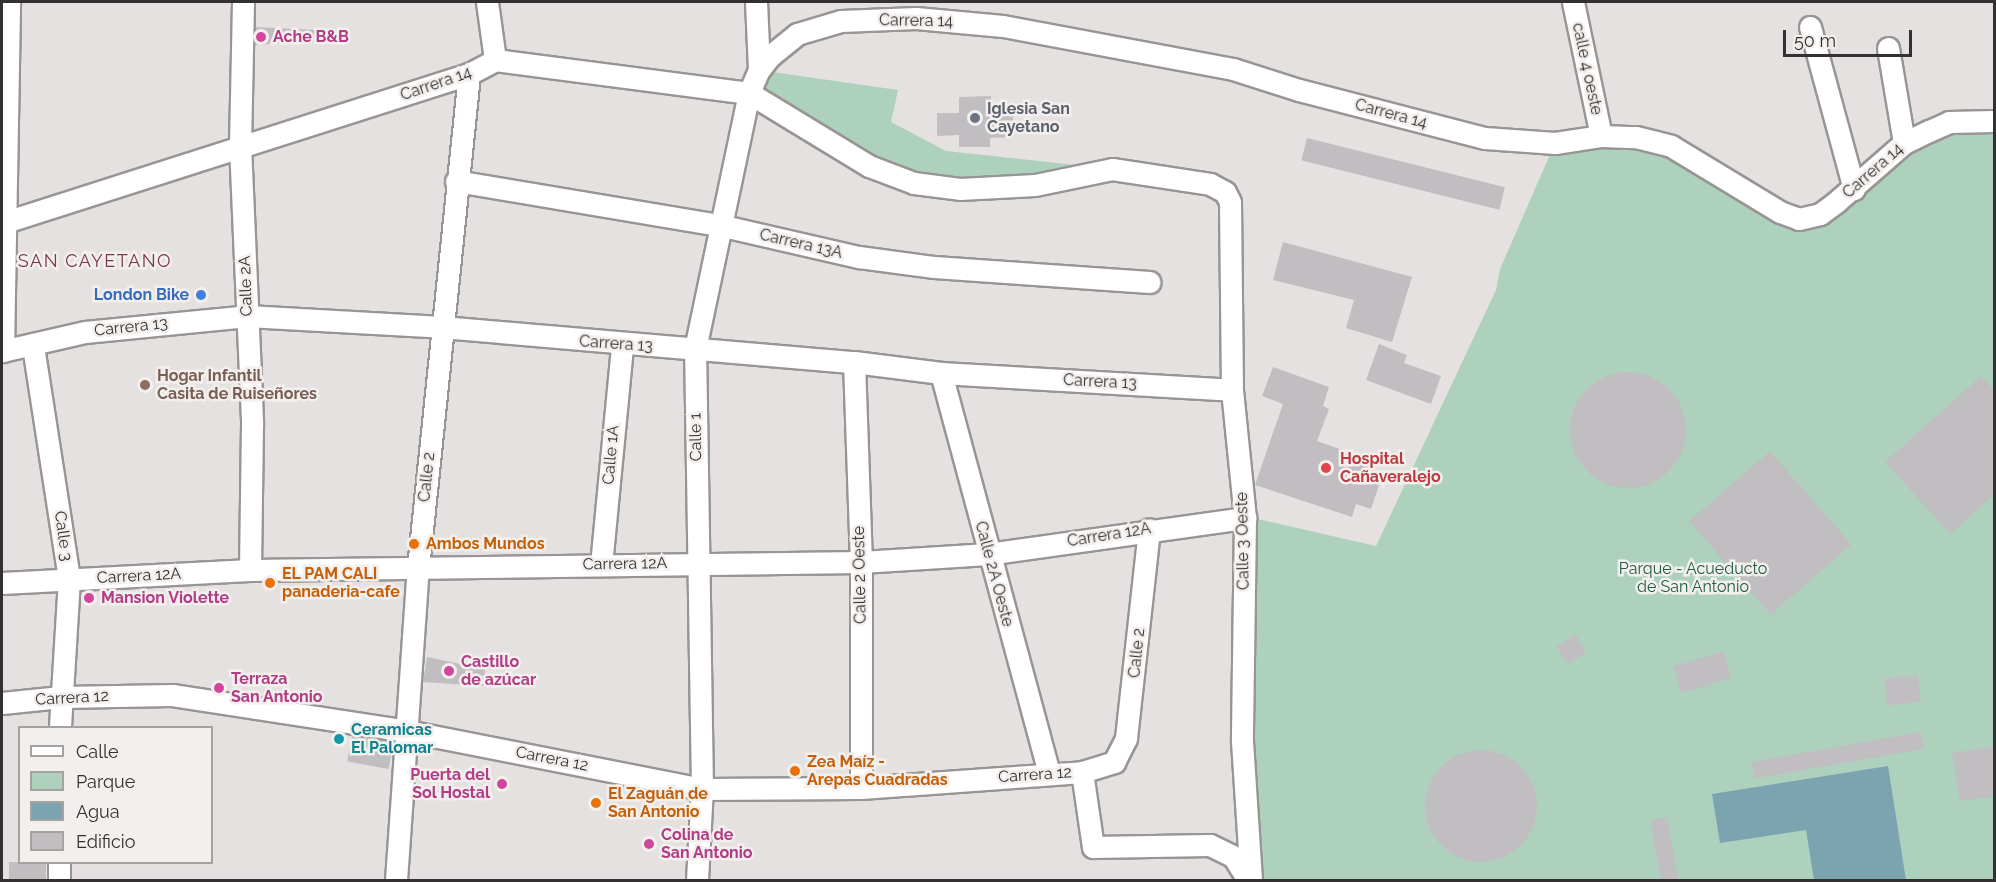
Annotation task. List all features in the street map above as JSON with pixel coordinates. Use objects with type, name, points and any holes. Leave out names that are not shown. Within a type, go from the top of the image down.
[{"type":"street","points":[[2,351],[9,2]]},
{"type":"street","name":"Calle 2A","points":[[243,2],[240,145],[252,425],[250,570]]},
{"type":"street","points":[[486,2],[495,60],[749,93]]},
{"type":"street","name":"Calle 1","points":[[697,880],[702,789],[695,349],[719,225],[749,93],[759,70],[756,2]]},
{"type":"street","name":"calle 4 oeste","points":[[1573,2],[1601,136]]},
{"type":"street","name":"Carrera 14","points":[[759,70],[770,56],[797,34],[841,21],[916,18],[1003,26],[1222,66],[1485,138],[1555,143],[1601,136],[1636,137],[1671,146],[1780,212],[1799,219],[1820,214],[1854,189],[1904,144],[1949,122],[1995,121]]},
{"type":"street","points":[[1810,27],[1854,189]]},
{"type":"street","points":[[1888,48],[1904,144]]},
{"type":"street","name":"Carrera 14","points":[[4,223],[240,145],[469,74],[495,60]]},
{"type":"street","name":"Calle 2","points":[[396,880],[418,568],[456,181],[469,74]]},
{"type":"street","name":"Calle 3 Oeste","points":[[749,93],[869,166],[914,183],[960,189],[1035,185],[1112,169],[1210,184],[1225,192],[1230,202],[1232,390],[1245,518],[1242,741],[1249,880]]},
{"type":"street","name":"Carrera 13A","points":[[456,181],[719,225],[859,257],[934,267],[1149,282]]},
{"type":"street","name":"Carrera 13","points":[[2,351],[33,346],[85,332],[247,316],[442,327],[622,345],[854,362],[941,373],[1232,390]]},
{"type":"street","name":"Calle 1A","points":[[601,565],[622,345]]},
{"type":"street","name":"Calle 3","points":[[33,346],[69,579],[60,726]]},
{"type":"street","name":"Calle 2 Oeste","points":[[854,362],[861,562],[861,788]]},
{"type":"street","name":"Calle 2A Oeste","points":[[941,373],[1049,774]]},
{"type":"street","name":"Carrera 12A","points":[[2,583],[250,570],[861,562],[988,554],[1149,529],[1245,518]]},
{"type":"street","name":"Calle 2","points":[[1105,768],[1122,752],[1131,713],[1149,529]]},
{"type":"street","name":"Carrera 12","points":[[2,703],[61,697],[172,695],[407,731],[702,789],[861,788],[1082,772],[1105,768]]},
{"type":"street","points":[[1082,772],[1093,847],[1210,845],[1233,856],[1249,880]]},
{"type":"street","points":[[59,864],[59,880]]},
{"type":"green space","points":[[759,70],[898,90],[891,122],[946,151],[1112,169],[1093,173],[914,183],[749,93]]},
{"type":"green space","name":"Parque - Acueducto de San Antonio","points":[[1994,121],[1994,880],[1251,880],[1253,518],[1376,546],[1496,290],[1500,269],[1555,143],[1636,137],[1799,219],[1904,143]]},
{"type":"water","points":[[1888,766],[1906,880],[1814,880],[1806,830],[1720,843],[1712,794]]},
{"type":"building","points":[[255,27],[336,31],[336,40],[255,45]]},
{"type":"building","name":"Iglesia San Cayetano","points":[[991,96],[992,111],[1013,111],[1013,137],[990,138],[990,147],[959,147],[959,135],[937,136],[937,113],[959,113],[959,97]]},
{"type":"building","points":[[1307,138],[1505,187],[1499,210],[1301,160]]},
{"type":"building","points":[[1283,242],[1412,277],[1392,342],[1346,328],[1354,300],[1273,280]]},
{"type":"building","points":[[1379,344],[1407,355],[1404,363],[1441,376],[1431,404],[1366,380]]},
{"type":"building","points":[[1273,367],[1329,387],[1323,406],[1329,409],[1317,441],[1374,461],[1370,472],[1382,476],[1371,509],[1356,504],[1352,517],[1255,485],[1283,404],[1262,396]]},
{"type":"building","points":[[1628,372],[1650,376],[1669,389],[1682,408],[1686,430],[1682,452],[1669,471],[1650,484],[1628,488],[1606,484],[1587,471],[1574,452],[1570,430],[1574,408],[1587,389],[1606,376]]},
{"type":"building","points":[[1981,376],[1995,391],[1995,494],[1950,534],[1885,462]]},
{"type":"building","points":[[1770,451],[1851,545],[1771,615],[1689,521]]},
{"type":"building","points":[[1576,635],[1586,653],[1567,664],[1557,646]]},
{"type":"building","points":[[1723,651],[1731,678],[1681,693],[1673,666]]},
{"type":"building","points":[[427,657],[485,669],[484,686],[423,682]]},
{"type":"building","points":[[1918,675],[1921,702],[1887,705],[1884,679]]},
{"type":"building","points":[[1921,732],[1924,749],[1755,779],[1752,762]]},
{"type":"building","points":[[352,735],[393,742],[389,769],[347,762]]},
{"type":"building","points":[[1995,746],[1995,796],[1960,801],[1952,753]]},
{"type":"building","points":[[1481,750],[1502,754],[1521,766],[1533,785],[1537,806],[1533,827],[1521,846],[1502,858],[1481,862],[1460,858],[1441,846],[1429,827],[1425,806],[1429,785],[1441,766],[1460,754]]},
{"type":"building","points":[[1667,817],[1678,880],[1661,880],[1650,820]]},
{"type":"building","points":[[9,862],[46,864],[46,880],[9,880]]},
{"type":"place","name":"Ache B&B","points":[[261,37]]},
{"type":"place","name":"Iglesia San Cayetano","points":[[975,118]]},
{"type":"place","name":"London Bike","points":[[201,295]]},
{"type":"place","name":"Hogar Infantil Casita de Ruiseñores","points":[[145,385]]},
{"type":"place","name":"Hospital Cañaveralejo","points":[[1326,468]]},
{"type":"place","name":"Ambos Mundos","points":[[414,544]]},
{"type":"place","name":"EL PAM CALI panaderia-cafe","points":[[270,583]]},
{"type":"place","name":"Mansion Violette","points":[[89,598]]},
{"type":"place","name":"Castillo de azúcar","points":[[449,671]]},
{"type":"place","name":"Terraza San Antonio","points":[[219,688]]},
{"type":"place","name":"Ceramicas El Palomar","points":[[339,739]]},
{"type":"place","name":"Zea Maíz - Arepas Cuadradas","points":[[795,771]]},
{"type":"place","name":"Puerta del Sol Hostal","points":[[502,784]]},
{"type":"place","name":"El Zaguán de San Antonio","points":[[596,803]]},
{"type":"place","name":"Colina de San Antonio","points":[[649,844]]},
{"type":"district","name":"SAN CAYETANO","points":[[95,261]]}]
